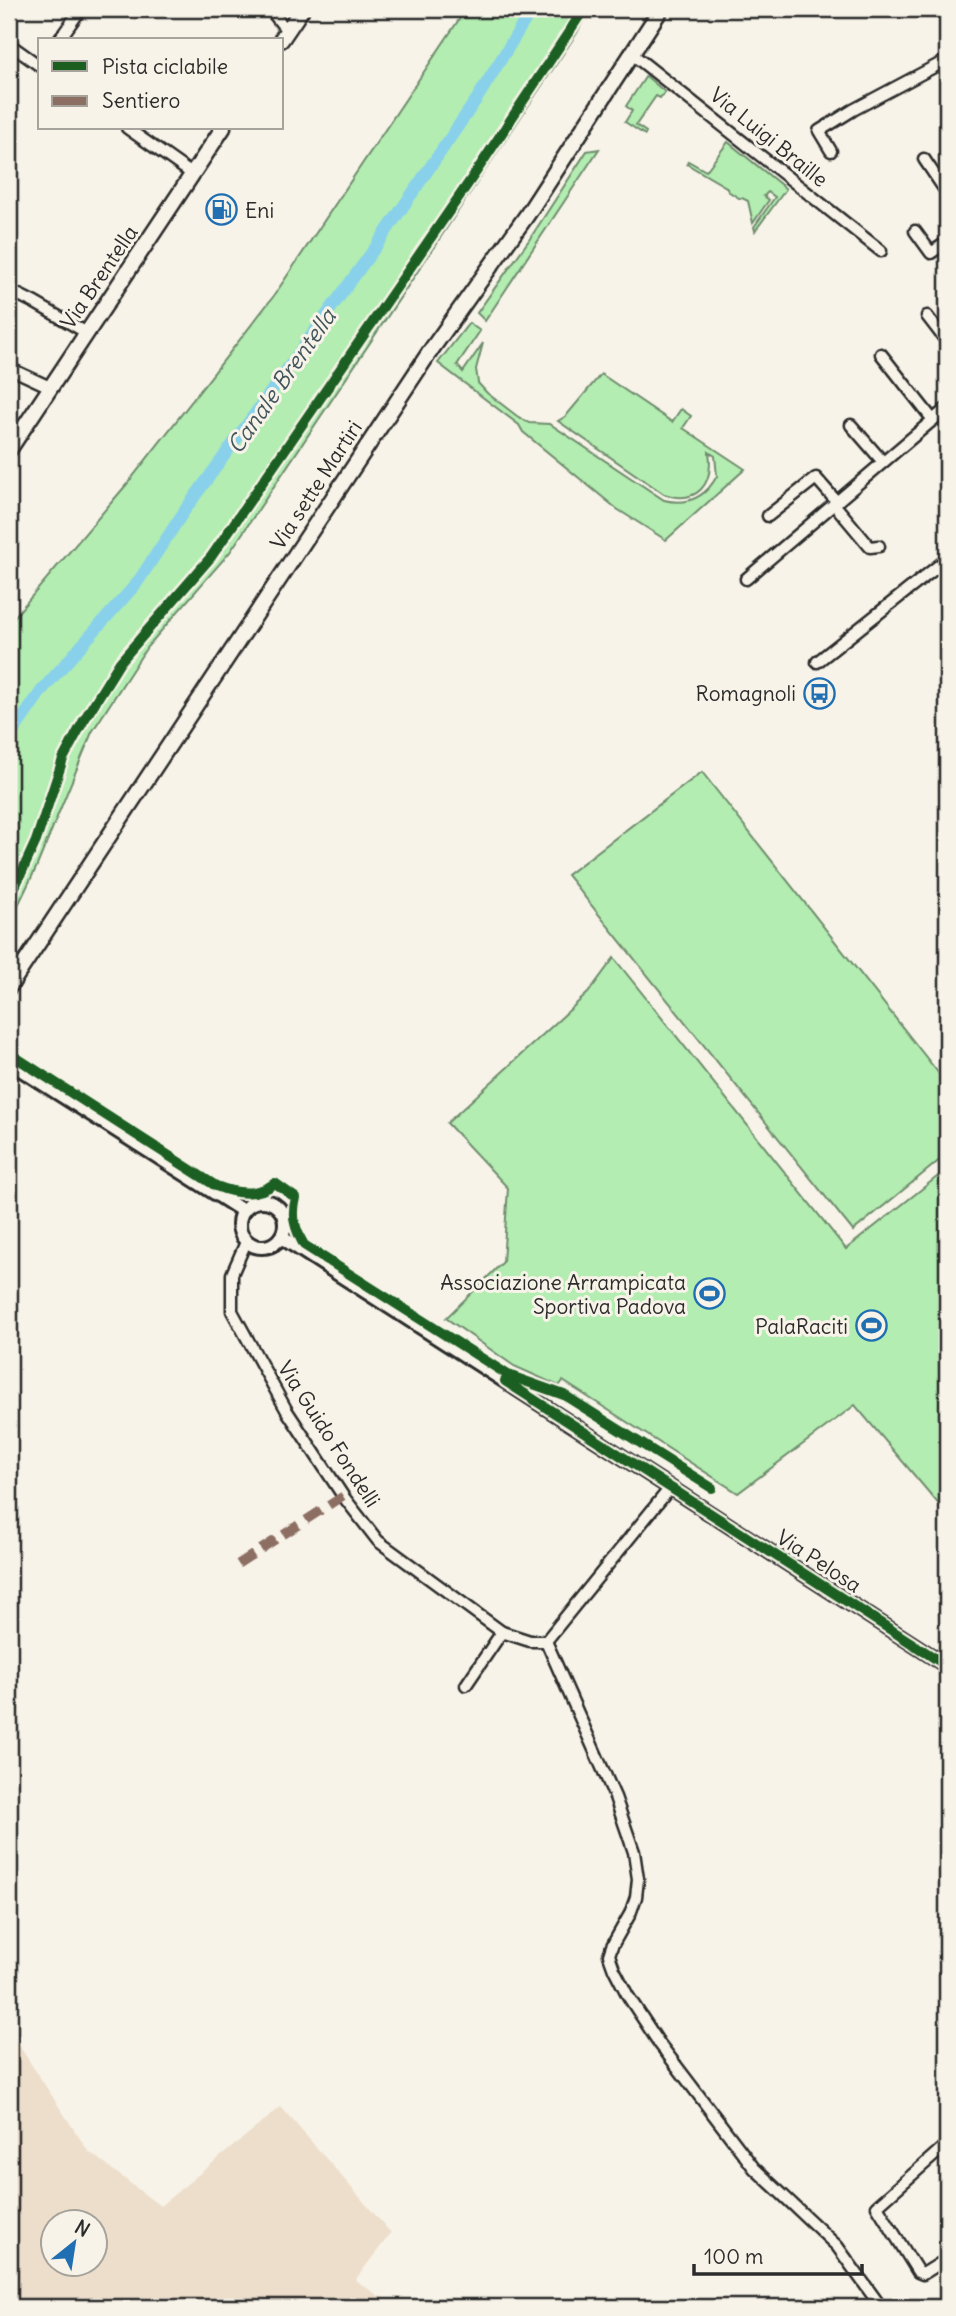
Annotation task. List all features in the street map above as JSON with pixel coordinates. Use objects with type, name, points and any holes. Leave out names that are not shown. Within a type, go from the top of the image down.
[{"type":"main road","points":[[284,36],[302,9]]},
{"type":"main road","name":"Via sette Martiri","points":[[9,986],[431,350],[527,215],[661,9]]},
{"type":"main road","name":"Via Brentella","points":[[9,450],[222,130]]},
{"type":"street","points":[[60,38],[81,9]]},
{"type":"street","points":[[270,9],[284,36]]},
{"type":"street","points":[[9,44],[38,65]]},
{"type":"street","name":"Via Luigi Braille","points":[[632,54],[881,251]]},
{"type":"street","points":[[831,151],[819,131],[947,60]]},
{"type":"street","points":[[130,130],[192,174]]},
{"type":"street","points":[[925,159],[947,194]]},
{"type":"street","points":[[915,231],[931,253],[947,242]]},
{"type":"street","points":[[9,290],[87,333]]},
{"type":"street","points":[[927,316],[947,342]]},
{"type":"street","points":[[881,354],[933,420]]},
{"type":"street","points":[[9,368],[51,387]]},
{"type":"street","points":[[746,579],[947,408]]},
{"type":"street","points":[[851,425],[883,462]]},
{"type":"street","points":[[768,516],[816,478],[870,547],[879,546]]},
{"type":"street","points":[[817,662],[947,559]]},
{"type":"street","points":[[9,1062],[243,1211]]},
{"type":"street","points":[[259,1201],[274,1205],[283,1217],[285,1227],[281,1237],[266,1247],[246,1242],[240,1234],[238,1224],[243,1211],[259,1201]]},
{"type":"street","name":"Via Pelosa","points":[[281,1237],[947,1666]]},
{"type":"street","name":"Via Guido Fondelli","points":[[246,1242],[232,1274],[232,1311],[287,1411],[343,1496],[379,1541],[502,1632],[530,1641],[546,1641]]},
{"type":"street","points":[[670,1488],[546,1641],[615,1797],[634,1852],[638,1880],[636,1897],[609,1955],[628,1996],[659,2043],[716,2119],[774,2189],[838,2246],[881,2307]]},
{"type":"street","points":[[466,1685],[502,1632]]},
{"type":"street","points":[[947,2144],[877,2206],[918,2272],[923,2274],[947,2259]]},
{"type":"shaded area","points":[[16,2041],[88,2151],[160,2206],[281,2107],[391,2233],[355,2280],[395,2307],[9,2307],[9,2045]]},
{"type":"green space","points":[[466,9],[590,9],[577,33],[230,552],[147,647],[92,732],[36,868],[9,924],[9,623],[127,484],[273,297]]},
{"type":"green space","points":[[646,76],[665,92],[660,98],[656,96],[636,125],[646,132],[645,135],[625,122],[632,111],[626,106]]},
{"type":"green space","points":[[728,142],[786,189],[755,231],[754,227],[775,197],[768,192],[764,196],[769,200],[753,223],[748,201],[739,198],[687,164],[688,161],[706,171]]},
{"type":"green space","points":[[599,149],[485,321],[477,313],[587,151]]},
{"type":"green space","points":[[469,323],[480,331],[457,365],[463,372],[483,343],[476,369],[478,383],[487,393],[529,423],[550,424],[664,500],[688,501],[707,490],[717,476],[715,456],[709,452],[709,474],[701,490],[686,497],[676,497],[664,494],[558,421],[566,416],[601,374],[672,422],[681,409],[691,416],[683,428],[745,469],[666,540],[617,509],[523,432],[519,425],[438,363]]},
{"type":"green space","points":[[702,772],[947,1084],[947,1154],[853,1231],[567,875]]},
{"type":"green space","points":[[614,958],[846,1249],[947,1169],[947,1514],[855,1405],[738,1493],[563,1381],[559,1386],[514,1366],[446,1318],[503,1262],[508,1188],[447,1123],[588,993]]},
{"type":"waterway","name":"Canale Brentella","points":[[9,738],[42,690],[137,583],[185,510],[377,245],[478,97],[532,9]]},
{"type":"marked path","points":[[238,1564],[343,1496]]},
{"type":"cycle path","points":[[9,900],[36,841],[63,759],[120,662],[211,557],[476,172],[584,9]]},
{"type":"cycle path","points":[[9,1053],[216,1186],[246,1193],[275,1183],[296,1198],[295,1222],[304,1245],[508,1375],[564,1395],[712,1488]]},
{"type":"cycle path","points":[[505,1381],[947,1666]]},
{"type":"place","name":"Eni","points":[[222,210]]},
{"type":"place","name":"Romagnoli","points":[[819,693]]},
{"type":"place","name":"Associazione Arrampicata Sportiva Padova","points":[[709,1294]]},
{"type":"place","name":"PalaRaciti","points":[[871,1326]]}]
